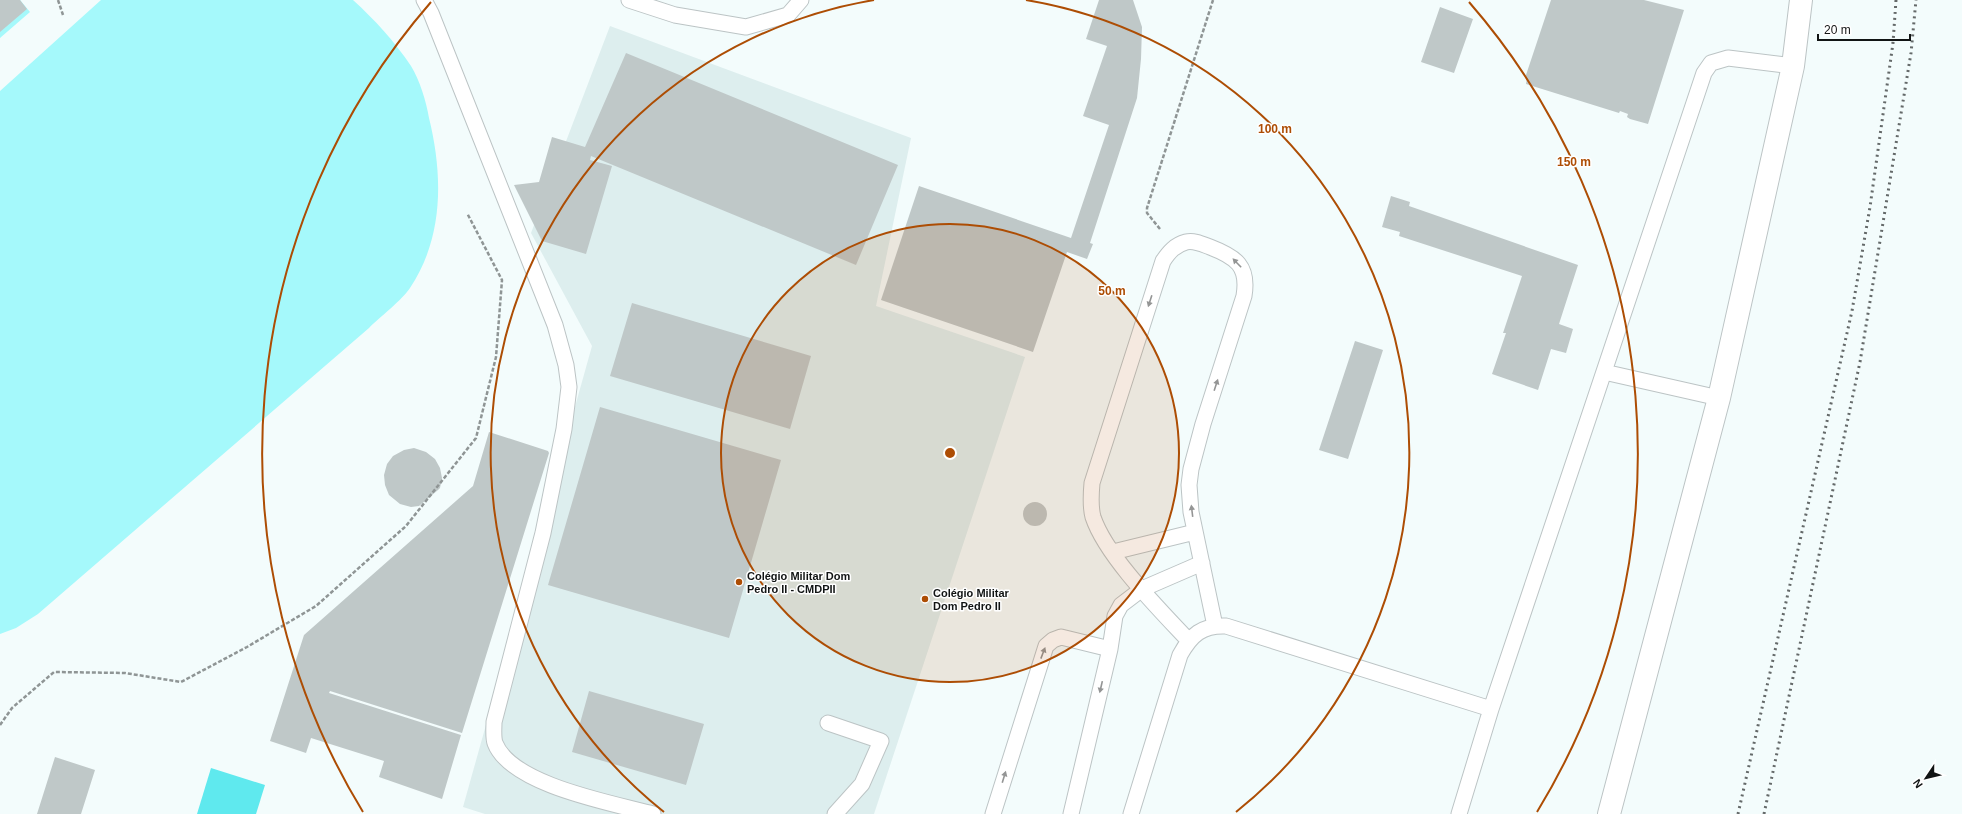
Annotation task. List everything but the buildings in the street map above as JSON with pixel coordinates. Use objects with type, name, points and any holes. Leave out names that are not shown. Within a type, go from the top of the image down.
[{"type":"street","points":[[1609,814],[1719,398],[1793,66],[1801,0]]},
{"type":"lane","points":[[424,0],[431,13],[555,325],[566,365],[569,387],[564,429],[543,533],[494,722],[494,742],[502,755],[518,770],[544,783],[652,814]]},
{"type":"lane","points":[[629,0],[675,15],[746,27],[788,15],[801,0]]},
{"type":"lane","points":[[1459,814],[1492,709],[1704,73],[1711,63],[1728,58],[1793,66]]},
{"type":"lane","points":[[1188,640],[1142,589],[1113,552],[1097,528],[1093,515],[1092,483],[1163,261],[1174,248],[1188,241],[1197,242],[1225,253],[1238,262],[1244,272],[1246,283],[1244,296],[1203,424],[1191,469],[1189,485],[1191,512],[1215,626]]},
{"type":"lane","points":[[1604,372],[1719,398]]},
{"type":"lane","points":[[1113,552],[1195,532]]},
{"type":"lane","points":[[1071,814],[1110,649],[1115,616],[1121,605],[1142,589],[1202,563]]},
{"type":"lane","points":[[1131,814],[1180,655],[1188,640],[1201,630],[1215,626],[1226,626],[1492,709]]},
{"type":"lane","points":[[993,814],[1046,646],[1053,640],[1061,638],[1110,649]]},
{"type":"lane","points":[[828,722],[881,741],[862,784],[836,814]]},
{"type":"path","points":[[58,0],[64,16]]},
{"type":"path","points":[[1174,248],[1148,213],[1147,208],[1213,0]]},
{"type":"path","points":[[0,725],[12,708],[54,672],[125,673],[181,682],[247,647],[316,606],[406,526],[476,438],[496,358],[502,280],[467,214]]},
{"type":"shaded area","points":[[0,0],[20,0],[30,12],[0,38]]},
{"type":"shaded area","points":[[101,0],[353,0],[377,23],[398,48],[411,66],[420,85],[428,112],[437,161],[438,205],[435,227],[421,268],[410,288],[396,303],[38,614],[16,628],[0,634],[0,91]]},
{"type":"shaded area","name":"Colégio Militar Dom Pedro II - CMDPII","points":[[610,26],[911,138],[876,306],[1025,357],[874,814],[485,814],[463,807],[592,346],[531,233]]},
{"type":"shaded area","points":[[211,768],[265,785],[256,814],[197,814]]},
{"type":"railway","points":[[1738,814],[1852,311],[1870,207],[1893,43],[1896,0]]},
{"type":"railway","points":[[1764,814],[1860,362],[1911,53],[1916,0]]},
{"type":"place","name":"Colégio Militar Dom Pedro II - CMDPII","points":[[739,582]]},
{"type":"place","name":"Colégio Militar Dom Pedro II","points":[[925,599]]}]
